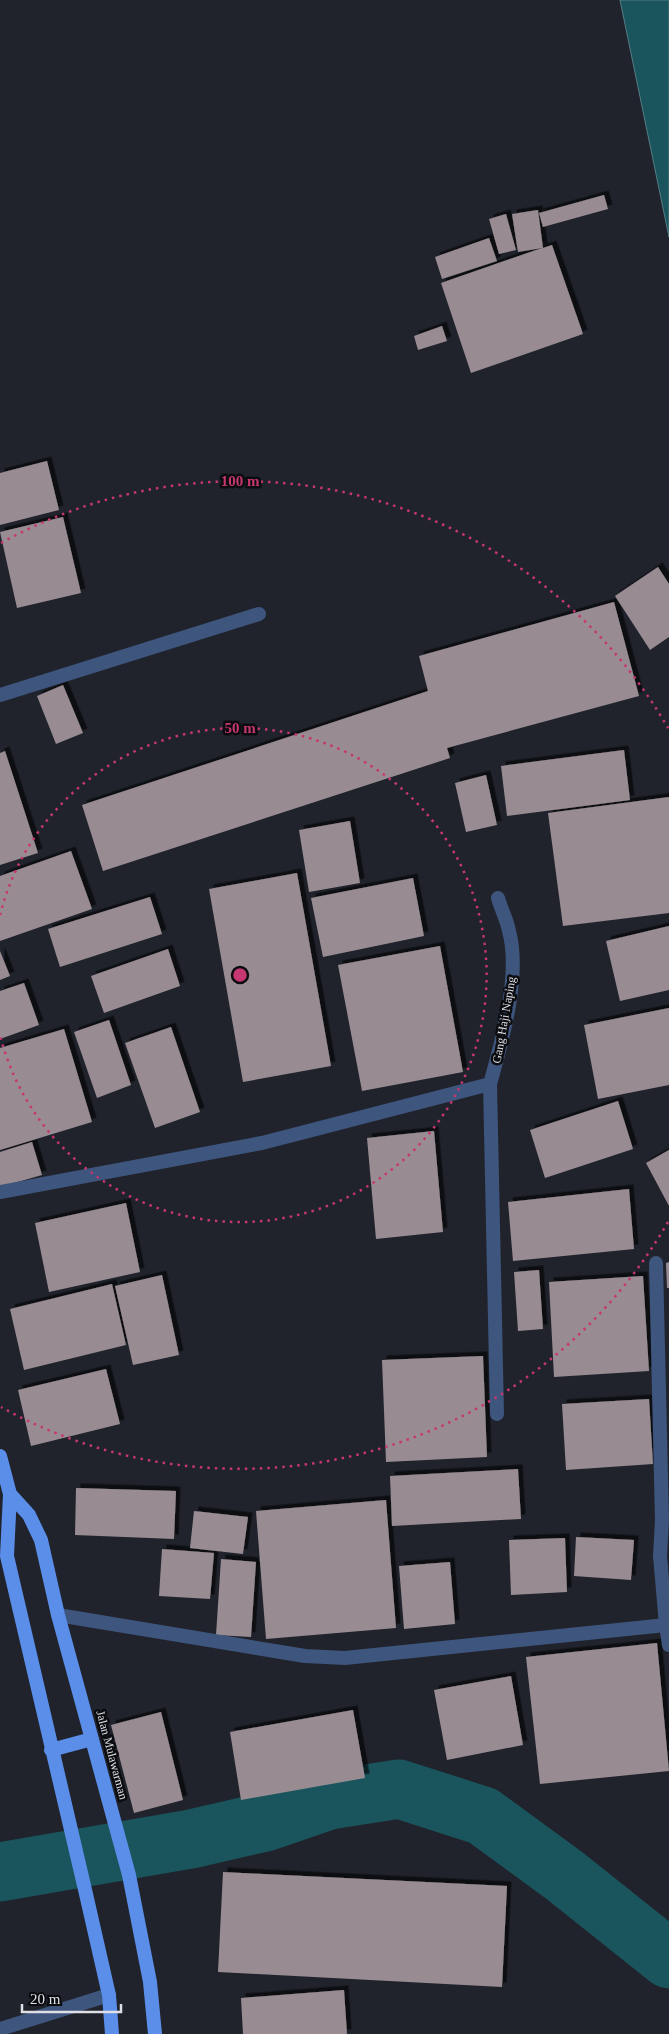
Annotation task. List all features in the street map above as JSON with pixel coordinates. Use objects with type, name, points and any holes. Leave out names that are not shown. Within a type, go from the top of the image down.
[{"type":"highway","name":"Jalan Mulawarman","points":[[0,1456],[10,1494],[7,1556],[60,1790],[86,1894],[108,1995],[112,2034]]},
{"type":"highway","name":"Jalan Mulawarman","points":[[10,1494],[29,1515],[41,1540],[58,1615],[129,1875],[150,1982],[155,2034]]},
{"type":"highway","points":[[51,1750],[92,1739]]},
{"type":"street","points":[[0,695],[259,614]]},
{"type":"street","name":"Gang Haji Naping","points":[[497,1414],[490,1084],[502,1042],[513,976],[510,933],[498,898]]},
{"type":"street","points":[[0,1192],[262,1142],[490,1084]]},
{"type":"street","points":[[656,1263],[662,1520],[660,1556],[669,1645]]},
{"type":"street","points":[[58,1615],[305,1656],[345,1658],[666,1625]]},
{"type":"street","points":[[0,2029],[108,1995]]},
{"type":"water","points":[[620,0],[669,0],[669,237]]},
{"type":"building","points":[[604,195],[608,209],[543,227],[539,213]]},
{"type":"building","points":[[538,210],[543,248],[552,245],[583,334],[471,373],[441,283],[542,248],[518,252],[512,214]]},
{"type":"building","points":[[506,214],[516,250],[499,254],[489,219]]},
{"type":"building","points":[[489,238],[497,261],[442,279],[435,257]]},
{"type":"building","points":[[442,326],[447,341],[418,350],[414,336]]},
{"type":"building","points":[[47,461],[59,510],[0,525],[0,473]]},
{"type":"building","points":[[63,517],[81,593],[17,608],[0,532]]},
{"type":"building","points":[[658,567],[669,584],[669,637],[650,650],[615,596]]},
{"type":"building","points":[[614,602],[639,696],[447,748],[450,758],[103,871],[82,805],[428,691],[419,656]]},
{"type":"building","points":[[63,685],[83,733],[56,744],[37,696]]},
{"type":"building","points":[[624,750],[630,800],[507,816],[501,766]]},
{"type":"building","points":[[5,751],[38,853],[0,865],[0,753]]},
{"type":"building","points":[[486,775],[497,825],[466,832],[455,783]]},
{"type":"building","points":[[669,797],[669,913],[563,926],[548,813]]},
{"type":"building","points":[[350,821],[360,883],[309,892],[299,830]]},
{"type":"building","points":[[71,851],[92,909],[0,941],[0,876]]},
{"type":"building","points":[[297,873],[331,1066],[243,1082],[209,889]]},
{"type":"building","points":[[413,878],[424,936],[323,957],[311,898]]},
{"type":"building","points":[[150,897],[162,934],[60,967],[48,929]]},
{"type":"building","points":[[669,926],[669,990],[620,1001],[606,941]]},
{"type":"building","points":[[440,946],[463,1072],[362,1091],[338,965]]},
{"type":"building","points":[[168,949],[180,986],[104,1013],[91,976]]},
{"type":"building","points":[[0,951],[10,976],[0,980]]},
{"type":"building","points":[[24,983],[39,1025],[0,1039],[0,991]]},
{"type":"building","points":[[669,1008],[669,1085],[598,1099],[584,1025]]},
{"type":"building","points":[[109,1020],[131,1085],[97,1098],[74,1032]]},
{"type":"building","points":[[171,1027],[200,1112],[155,1128],[125,1043]]},
{"type":"building","points":[[64,1029],[92,1122],[0,1150],[0,1048]]},
{"type":"building","points":[[618,1101],[633,1149],[545,1178],[530,1130]]},
{"type":"building","points":[[434,1131],[443,1232],[376,1239],[367,1138]]},
{"type":"building","points":[[32,1142],[42,1175],[0,1187],[0,1152]]},
{"type":"building","points":[[669,1150],[669,1206],[646,1163]]},
{"type":"building","points":[[629,1189],[634,1249],[513,1261],[508,1202]]},
{"type":"building","points":[[126,1203],[140,1272],[49,1292],[35,1223]]},
{"type":"building","points":[[669,1262],[669,1288],[667,1288],[666,1263]]},
{"type":"building","points":[[539,1270],[543,1329],[518,1331],[514,1272]]},
{"type":"building","points":[[162,1275],[179,1355],[133,1365],[115,1286]]},
{"type":"building","points":[[643,1276],[649,1371],[554,1377],[549,1282]]},
{"type":"building","points":[[112,1284],[126,1345],[24,1370],[10,1309]]},
{"type":"building","points":[[483,1356],[487,1457],[386,1462],[382,1360]]},
{"type":"building","points":[[106,1369],[120,1424],[31,1446],[18,1390]]},
{"type":"building","points":[[649,1399],[653,1464],[566,1470],[562,1404]]},
{"type":"building","points":[[518,1469],[521,1519],[392,1526],[390,1476]]},
{"type":"building","points":[[76,1488],[176,1491],[174,1539],[75,1535]]},
{"type":"building","points":[[386,1500],[396,1628],[266,1639],[256,1511]]},
{"type":"building","points":[[194,1511],[248,1517],[243,1554],[190,1548]]},
{"type":"building","points":[[576,1537],[634,1540],[631,1580],[574,1576]]},
{"type":"building","points":[[565,1538],[567,1592],[511,1595],[509,1540]]},
{"type":"building","points":[[162,1549],[214,1553],[210,1599],[159,1596]]},
{"type":"building","points":[[221,1559],[256,1562],[251,1637],[216,1635]]},
{"type":"building","points":[[450,1562],[455,1624],[404,1629],[399,1566]]},
{"type":"building","points":[[657,1643],[669,1771],[540,1784],[526,1657]]},
{"type":"building","points":[[511,1676],[523,1745],[447,1760],[434,1690]]},
{"type":"building","points":[[353,1710],[365,1778],[241,1800],[230,1732]]},
{"type":"building","points":[[161,1712],[183,1800],[134,1813],[111,1725]]},
{"type":"building","points":[[223,1872],[507,1886],[502,1987],[218,1972]]},
{"type":"building","points":[[344,1990],[347,2034],[243,2034],[241,1998]]},
{"type":"waterway","points":[[0,1872],[191,1839],[265,1822],[329,1800],[399,1789],[483,1816],[565,1876],[669,1959]]}]
